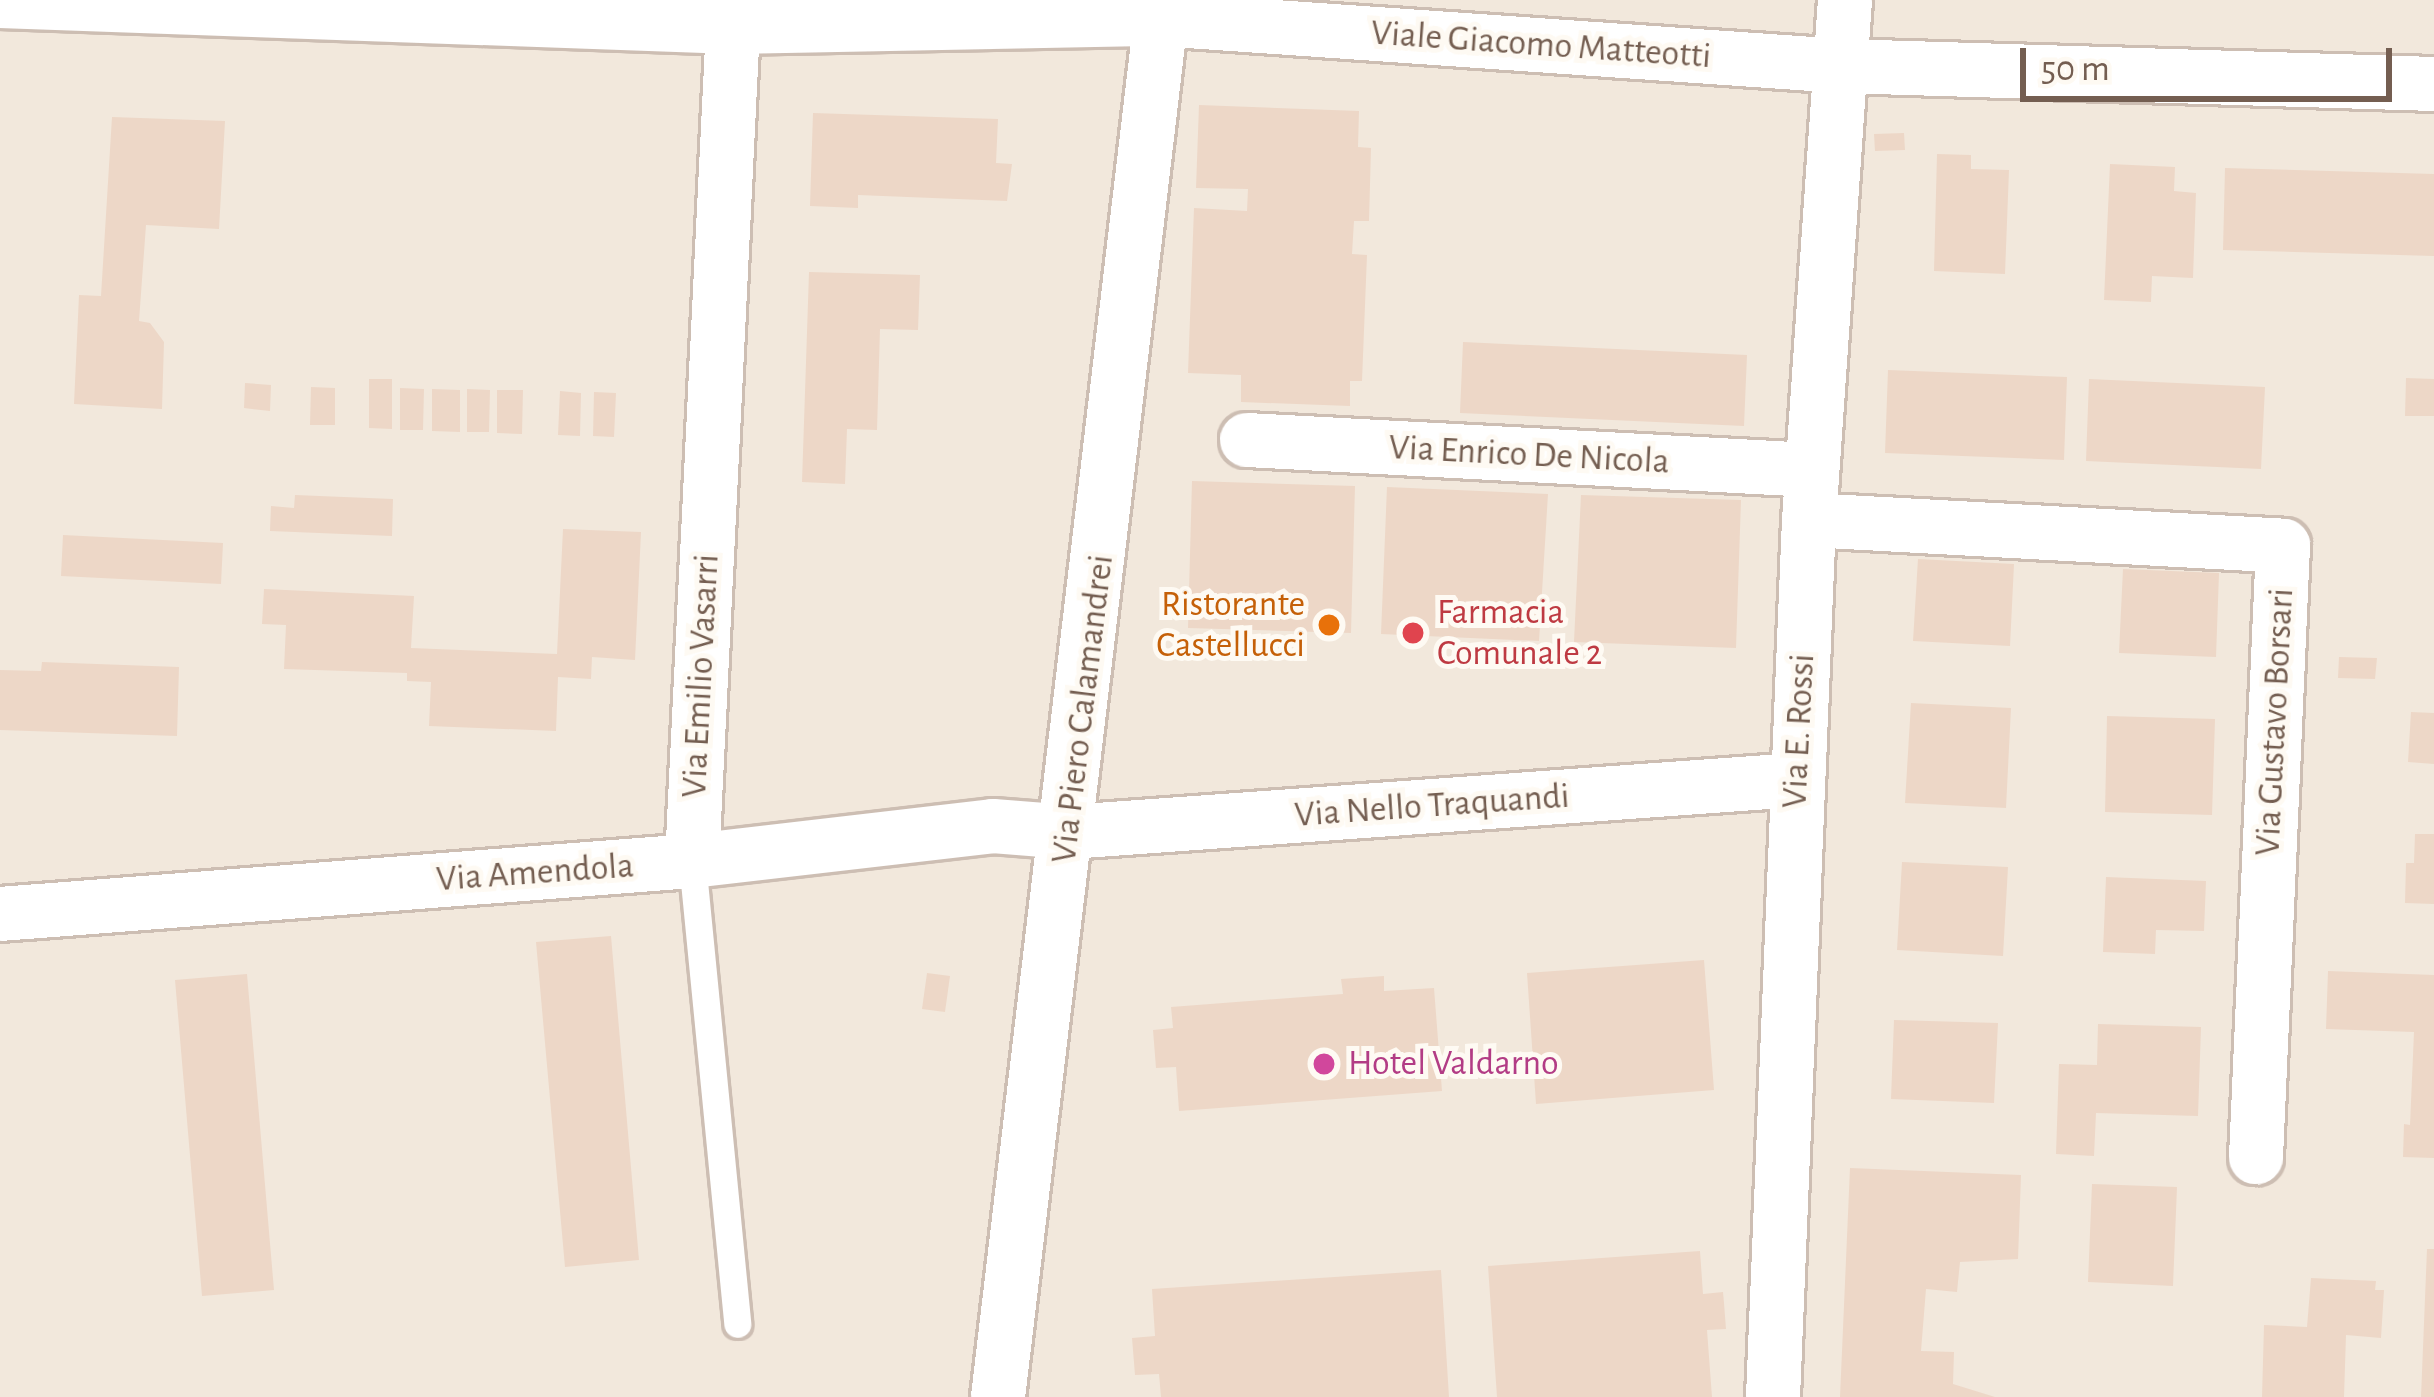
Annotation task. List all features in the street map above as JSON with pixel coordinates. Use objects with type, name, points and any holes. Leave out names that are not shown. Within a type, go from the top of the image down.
[{"type":"street","name":"Via E. Rossi","points":[[1773,1397],[1810,495],[1845,0]]},
{"type":"street","name":"Viale Giacomo Matteotti","points":[[0,1],[477,9],[733,27],[1161,10],[1842,66],[2434,84]]},
{"type":"street","name":"Via Piero Calamandrei","points":[[998,1397],[1069,832],[1161,10]]},
{"type":"street","name":"Via Emilio Vasarri","points":[[692,861],[733,27]]},
{"type":"street","name":"Via Enrico De Nicola","points":[[1246,440],[1810,495]]},
{"type":"street","name":"Via Gustavo Borsari","points":[[1810,495],[2283,546],[2256,1157]]},
{"type":"street","name":"Via Nello Traquandi","points":[[1069,832],[1796,780]]},
{"type":"street","name":"Via Amendola","points":[[0,914],[692,861],[993,826],[1069,832]]},
{"type":"lane","name":"Via Emilio Vasarri","points":[[692,861],[737,1324]]},
{"type":"shaded area","points":[[0,0],[2434,0],[2434,1397],[0,1397]]},
{"type":"building","points":[[1199,105],[1359,111],[1358,147],[1371,148],[1369,221],[1354,221],[1352,254],[1367,255],[1362,381],[1350,381],[1350,406],[1241,402],[1241,375],[1188,373],[1194,208],[1247,211],[1248,189],[1196,188]]},
{"type":"building","points":[[813,113],[998,119],[996,163],[1012,164],[1007,201],[858,195],[858,208],[810,206]]},
{"type":"building","points":[[112,117],[225,121],[219,229],[146,225],[139,321],[150,323],[164,342],[162,409],[74,404],[79,295],[101,296]]},
{"type":"building","points":[[1904,133],[1905,150],[1875,151],[1874,134]]},
{"type":"building","points":[[1937,154],[1971,155],[1971,169],[2009,170],[2005,274],[1934,271]]},
{"type":"building","points":[[2110,164],[2175,167],[2174,191],[2196,193],[2193,278],[2152,276],[2151,302],[2104,300]]},
{"type":"building","points":[[2225,168],[2434,174],[2434,256],[2223,250]]},
{"type":"building","points":[[809,272],[920,275],[918,330],[880,329],[877,430],[847,429],[845,484],[802,482]]},
{"type":"building","points":[[1463,342],[1747,355],[1744,426],[1460,413]]},
{"type":"building","points":[[1888,370],[2067,377],[2064,460],[1885,453]]},
{"type":"building","points":[[2406,378],[2434,379],[2434,416],[2405,416]]},
{"type":"building","points":[[369,379],[392,379],[392,429],[369,428]]},
{"type":"building","points":[[2089,379],[2265,387],[2261,469],[2086,461]]},
{"type":"building","points":[[245,383],[271,385],[270,411],[244,408]]},
{"type":"building","points":[[311,387],[335,388],[335,425],[310,425]]},
{"type":"building","points":[[400,388],[424,389],[423,430],[400,430]]},
{"type":"building","points":[[432,389],[460,390],[460,432],[432,431]]},
{"type":"building","points":[[467,389],[490,390],[489,432],[467,432]]},
{"type":"building","points":[[497,390],[523,390],[522,434],[497,433]]},
{"type":"building","points":[[560,391],[581,393],[580,436],[558,435]]},
{"type":"building","points":[[594,392],[616,393],[614,437],[593,436]]},
{"type":"building","points":[[1192,481],[1355,486],[1351,633],[1188,628]]},
{"type":"building","points":[[1387,487],[1548,494],[1539,641],[1381,634]]},
{"type":"building","points":[[295,495],[393,499],[392,536],[270,531],[271,506],[294,508]]},
{"type":"building","points":[[1581,495],[1741,500],[1736,648],[1574,642]]},
{"type":"building","points":[[563,529],[641,532],[635,660],[592,657],[591,679],[558,677],[556,731],[429,726],[431,682],[407,681],[407,673],[284,669],[286,625],[262,624],[264,589],[414,596],[411,648],[557,654]]},
{"type":"building","points":[[63,535],[223,543],[221,584],[61,576]]},
{"type":"building","points":[[1918,559],[2014,564],[2010,646],[1913,641]]},
{"type":"building","points":[[2123,569],[2219,573],[2216,657],[2119,653]]},
{"type":"building","points":[[2339,657],[2377,658],[2375,679],[2338,678]]},
{"type":"building","points":[[42,662],[179,667],[177,736],[0,730],[0,670],[41,671]]},
{"type":"building","points":[[1911,703],[2011,708],[2006,808],[1905,803]]},
{"type":"building","points":[[2411,712],[2434,713],[2434,764],[2408,762]]},
{"type":"building","points":[[2107,716],[2215,719],[2212,815],[2105,812]]},
{"type":"building","points":[[2415,834],[2434,834],[2434,904],[2405,903],[2406,863],[2414,863]]},
{"type":"building","points":[[1902,862],[2008,867],[2003,956],[1897,950]]},
{"type":"building","points":[[2106,877],[2206,881],[2204,931],[2156,930],[2155,954],[2103,952]]},
{"type":"building","points":[[611,936],[639,1260],[565,1267],[536,942]]},
{"type":"building","points":[[1704,960],[1714,1090],[1536,1104],[1527,973]]},
{"type":"building","points":[[2328,971],[2434,975],[2434,1158],[2403,1157],[2404,1124],[2410,1125],[2414,1032],[2326,1029]]},
{"type":"building","points":[[927,973],[950,976],[945,1012],[922,1009]]},
{"type":"building","points":[[247,974],[274,1290],[202,1296],[175,980]]},
{"type":"building","points":[[1384,976],[1384,991],[1434,988],[1442,1091],[1179,1111],[1176,1067],[1156,1068],[1153,1030],[1173,1028],[1171,1007],[1343,994],[1341,979]]},
{"type":"building","points":[[1894,1020],[1998,1023],[1994,1103],[1891,1099]]},
{"type":"building","points":[[2098,1024],[2201,1027],[2198,1116],[2096,1113],[2094,1156],[2056,1154],[2059,1064],[2097,1065]]},
{"type":"building","points":[[1850,1168],[2021,1175],[2018,1259],[1960,1262],[1957,1292],[1926,1289],[1921,1351],[1954,1352],[1953,1384],[1995,1397],[1840,1397]]},
{"type":"building","points":[[2092,1184],[2177,1187],[2173,1286],[2088,1282]]},
{"type":"building","points":[[2427,1249],[2434,1249],[2434,1397],[2421,1397]]},
{"type":"building","points":[[1700,1251],[1703,1294],[1723,1292],[1724,1303],[1726,1329],[1707,1330],[1712,1397],[1497,1397],[1488,1266]]},
{"type":"building","points":[[1441,1270],[1449,1397],[1161,1397],[1159,1374],[1135,1375],[1132,1338],[1155,1336],[1152,1289]]},
{"type":"building","points":[[2311,1278],[2376,1281],[2375,1290],[2384,1290],[2381,1338],[2346,1335],[2344,1397],[2262,1397],[2264,1325],[2307,1327]]},
{"type":"place","name":"Ristorante Castellucci","points":[[1329,625]]},
{"type":"place","name":"Farmacia Comunale 2","points":[[1413,633]]},
{"type":"place","name":"Hotel Valdarno","points":[[1324,1064]]}]
